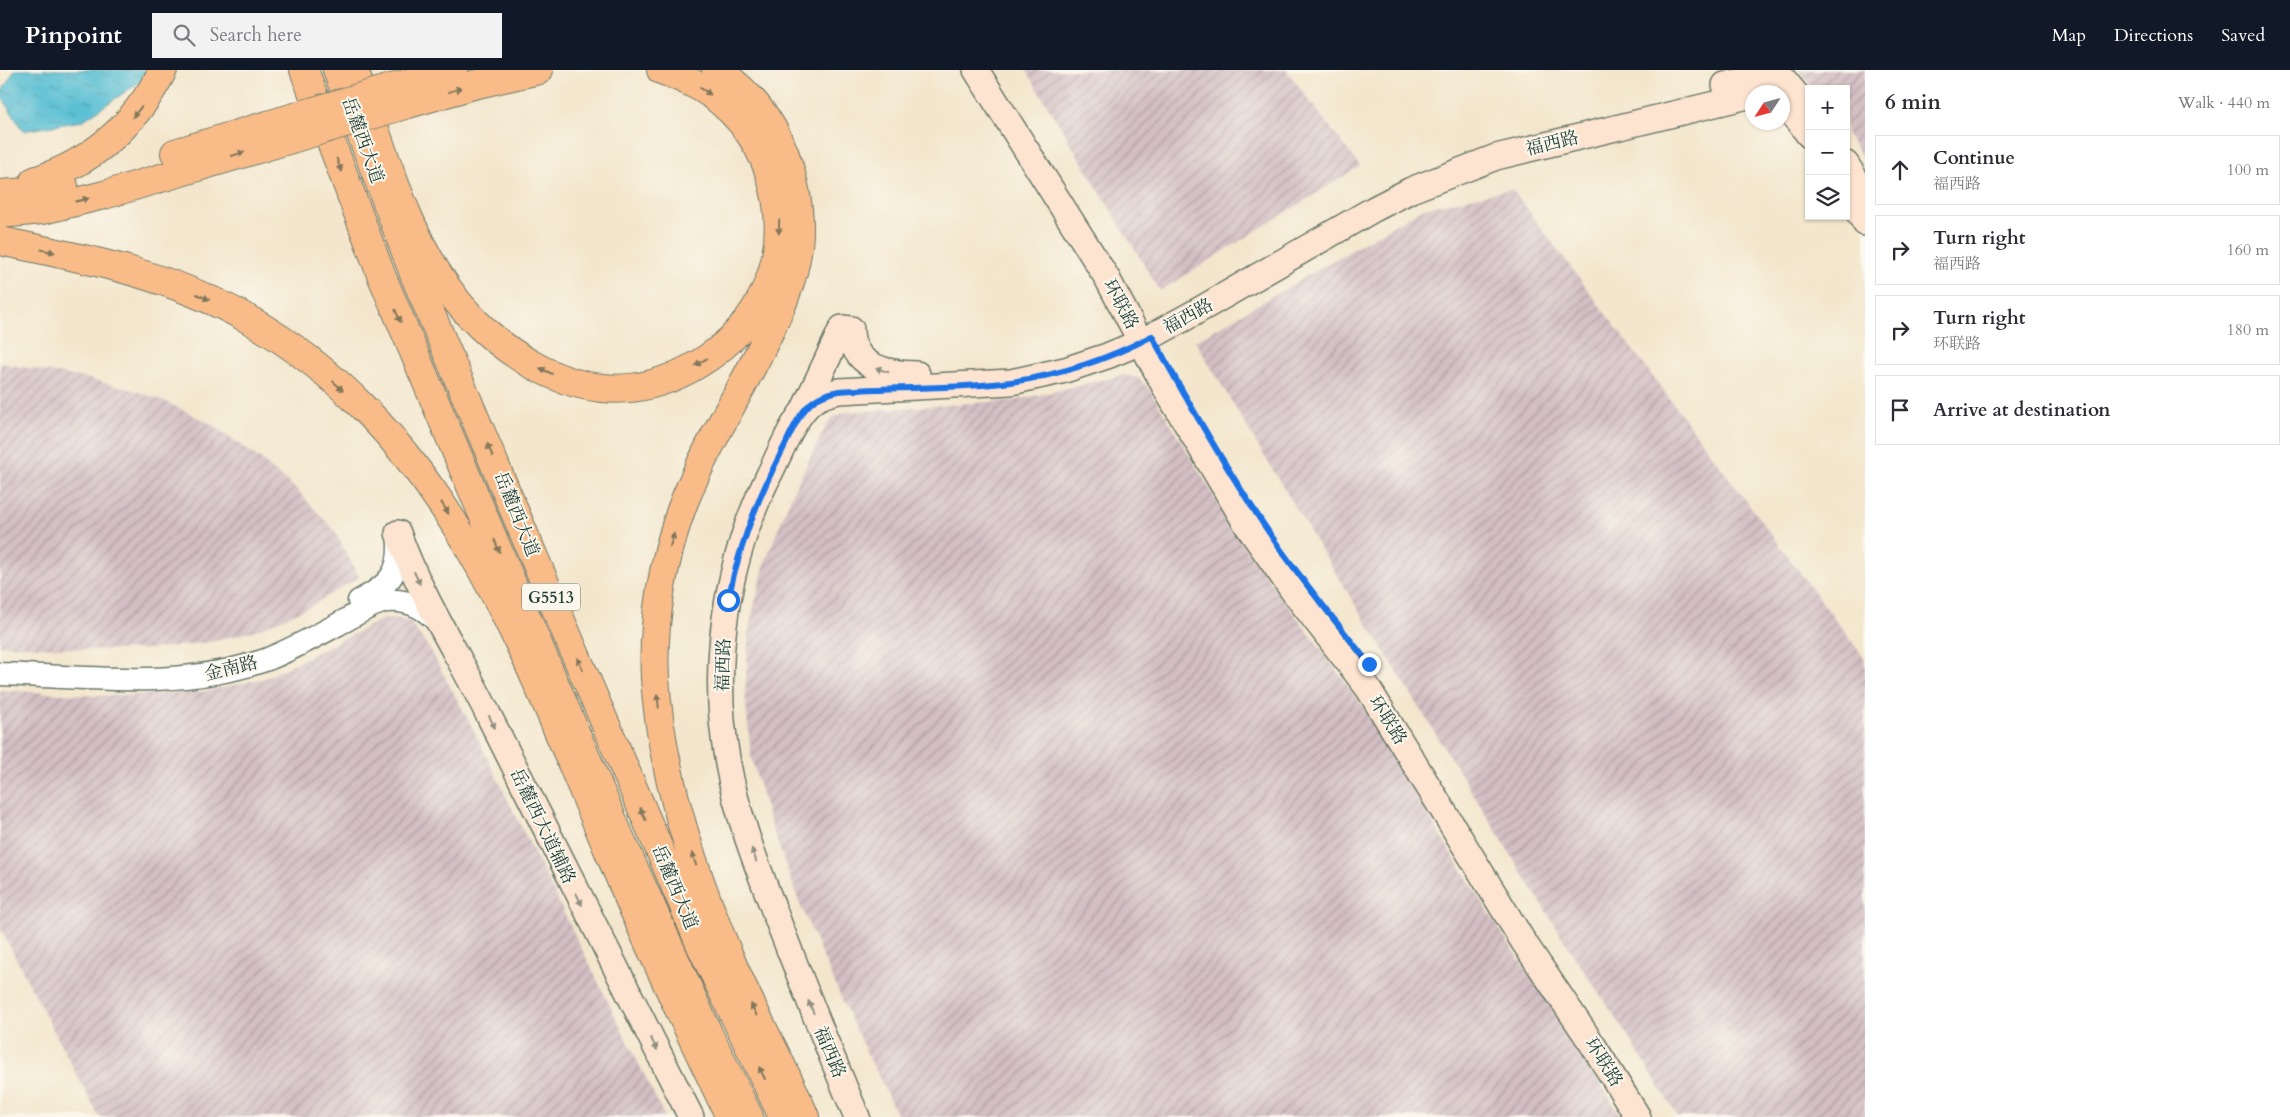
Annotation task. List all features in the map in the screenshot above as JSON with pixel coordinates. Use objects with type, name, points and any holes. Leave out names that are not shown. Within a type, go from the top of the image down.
[{"type":"highway","points":[[0,190],[49,176],[71,166],[105,145],[140,109],[163,70]]},
{"type":"highway","name":"岳麓西大道","points":[[304,70],[382,278],[619,835],[705,1027],[749,1117]]},
{"type":"highway","name":"岳麓西大道","points":[[337,70],[414,274],[553,602],[701,946],[783,1117]]},
{"type":"highway","points":[[354,70],[419,242],[442,279],[468,314],[491,336],[535,366],[556,376],[604,388],[626,388],[669,378],[706,359],[723,346],[754,311],[766,289],[778,246],[780,221],[776,192],[757,144],[741,121],[721,102],[680,77],[661,70]]},
{"type":"highway","points":[[405,95],[454,70]]},
{"type":"highway","points":[[0,194],[41,191],[70,185],[285,130],[405,95],[473,85],[539,70]]},
{"type":"highway","points":[[716,70],[750,98],[780,143],[791,171],[797,196],[800,220],[798,246],[792,276],[784,301],[752,368],[702,461],[682,510],[670,547],[663,584],[655,677],[661,732],[672,785],[706,898],[732,964],[805,1117]]},
{"type":"highway","points":[[0,214],[43,210],[104,195],[285,130]]},
{"type":"highway","points":[[0,241],[138,271],[180,286],[250,320],[290,347],[328,377],[378,422],[412,462],[442,503],[471,550],[516,633],[544,695],[609,854],[730,1117]]},
{"type":"main road","name":"环联路","points":[[976,70],[1174,378],[1254,510],[1279,547],[1390,694],[1489,859],[1610,1040],[1656,1117]]},
{"type":"main road","name":"环联路","points":[[994,70],[1081,209],[1143,332],[1167,391],[1247,525],[1293,591],[1368,688],[1523,942],[1593,1045],[1638,1117]]},
{"type":"main road","points":[[802,412],[842,328],[850,329],[853,346],[870,366],[886,372],[939,374],[1012,368],[1054,359],[1101,343],[1143,332],[1382,188],[1440,161],[1503,140],[1558,126],[1745,90]]},
{"type":"main road","points":[[1790,98],[1805,107]]},
{"type":"main road","points":[[1790,110],[1805,130]]},
{"type":"main road","points":[[1850,170],[1865,194]]},
{"type":"main road","points":[[1850,198],[1865,223]]},
{"type":"main road","name":"福西路","points":[[857,1117],[808,999],[741,818],[728,764],[722,721],[723,636],[735,565],[766,482],[802,412],[823,395],[839,391],[1011,382],[1065,370],[1107,356],[1143,332]]},
{"type":"main road","name":"岳麓西大道辅路","points":[[398,533],[414,573],[480,697],[586,912],[691,1117]]},
{"type":"street","name":"金南路","points":[[0,666],[166,670],[210,665],[245,657],[296,636],[386,584],[397,567],[398,533]]},
{"type":"street","name":"金南路","points":[[0,674],[152,679],[209,674],[244,666],[283,653],[373,606],[390,601],[418,606],[441,626]]},
{"type":"shaded area","points":[[1026,70],[1286,70],[1360,166],[1160,291]]},
{"type":"shaded area","points":[[1799,70],[1865,70],[1865,161],[1850,139],[1850,85],[1810,85]]},
{"type":"shaded area","points":[[1512,189],[1865,659],[1865,1117],[1678,1117],[1626,1033],[1574,956],[1315,540],[1195,341],[1424,208]]},
{"type":"shaded area","points":[[0,363],[85,378],[130,389],[164,401],[213,425],[260,459],[297,490],[334,530],[359,577],[309,607],[260,629],[212,642],[154,649],[101,650],[0,645]]},
{"type":"shaded area","points":[[1123,375],[1139,378],[1150,390],[1246,549],[1370,715],[1443,840],[1507,941],[1585,1056],[1621,1117],[898,1117],[851,1020],[801,907],[770,822],[751,756],[745,695],[749,627],[765,562],[793,492],[826,426],[833,417],[848,412],[1017,400]]},
{"type":"shaded area","points":[[396,618],[410,622],[429,648],[468,719],[665,1117],[99,1117],[0,928],[0,690],[97,696],[202,692],[266,678],[383,619]]},
{"type":"water","points":[[15,70],[146,70],[143,80],[82,121],[23,131],[0,94]]},
{"type":"route","points":[[728,600],[735,565],[748,524],[766,482],[802,412],[823,395],[850,390],[1011,382],[1065,370],[1107,356],[1152,336],[1174,378],[1254,510],[1279,547],[1369,664]]}]
